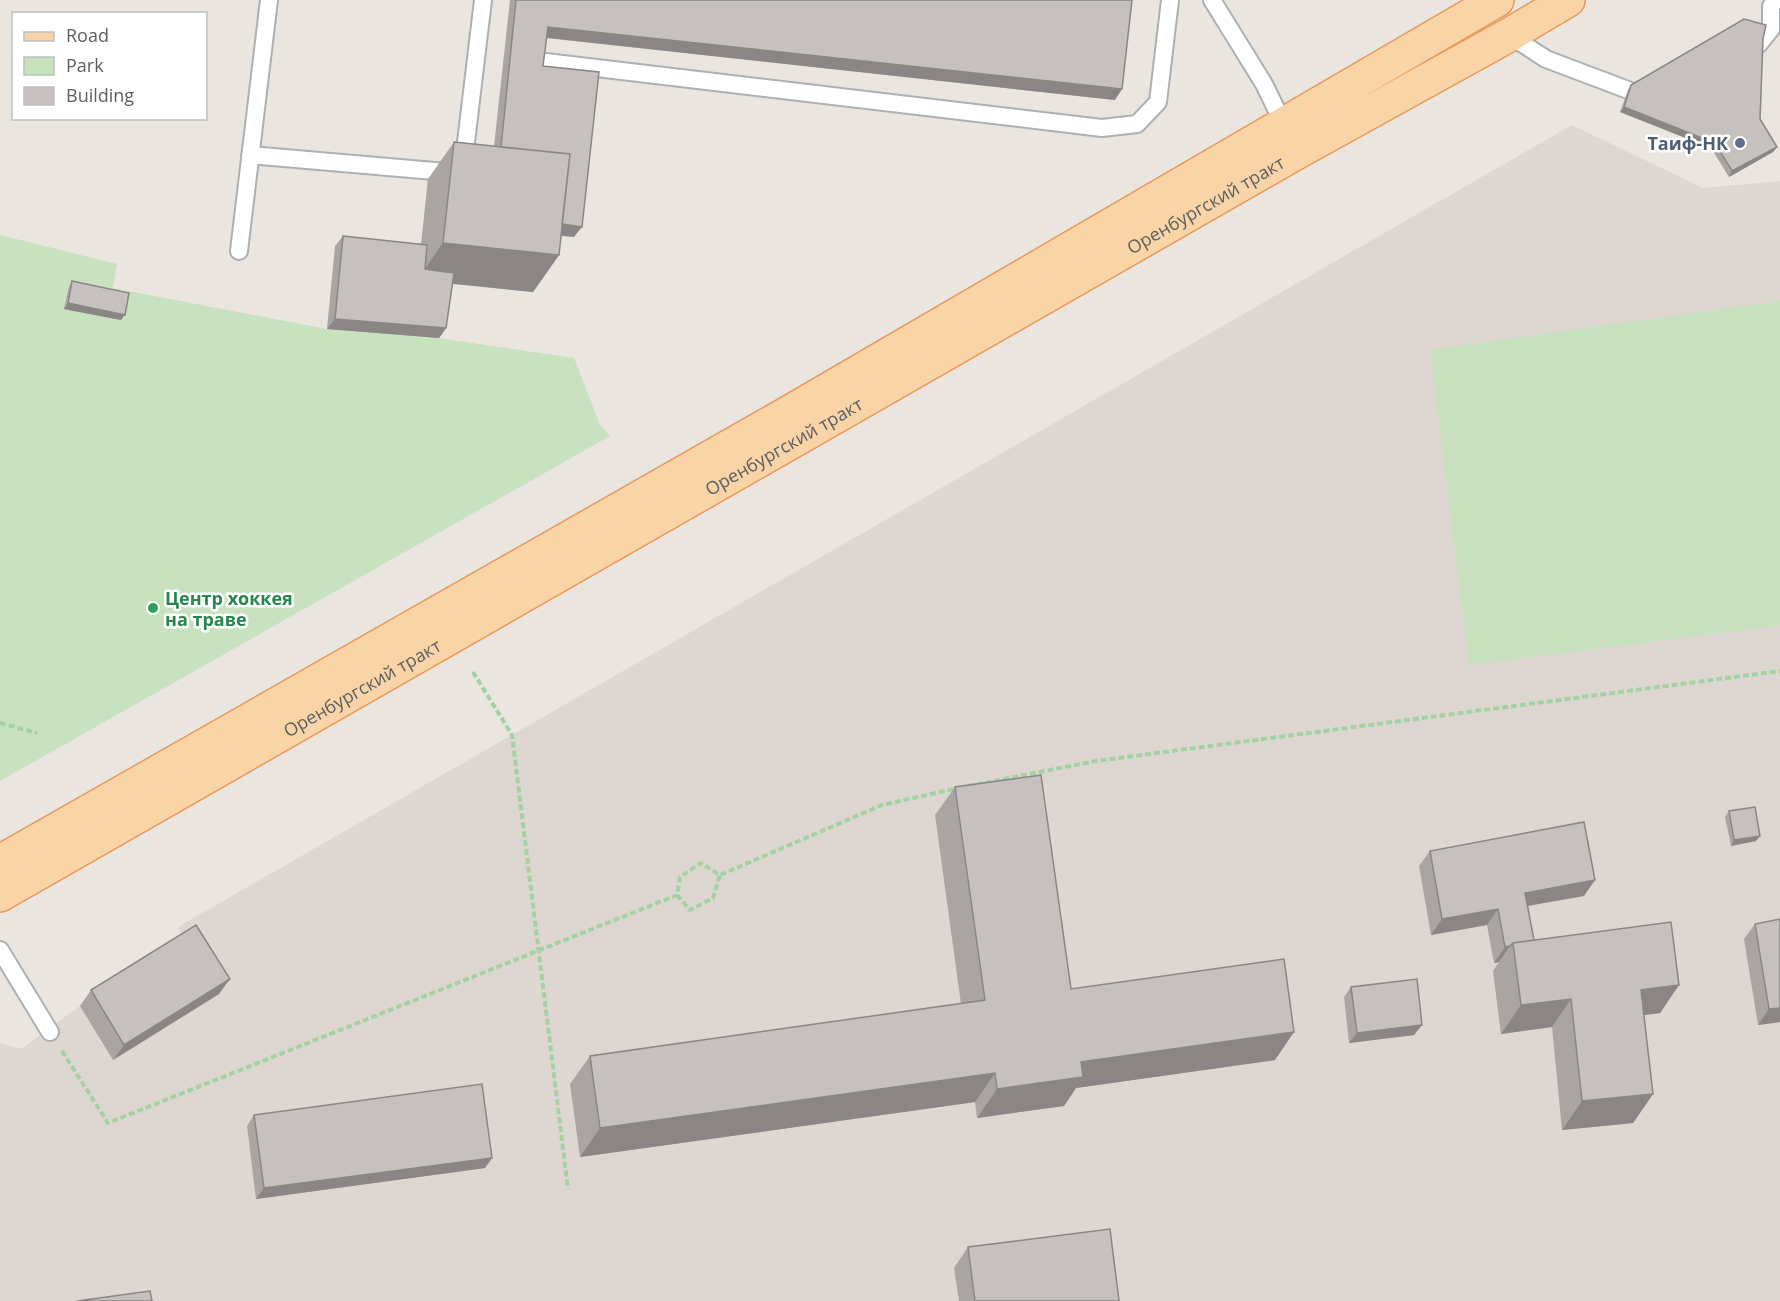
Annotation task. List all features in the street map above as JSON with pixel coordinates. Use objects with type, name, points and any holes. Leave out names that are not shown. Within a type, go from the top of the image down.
[{"type":"main road","name":"Оренбургский тракт","points":[[0,862],[793,410],[1497,0]]},
{"type":"main road","name":"Оренбургский тракт","points":[[0,895],[1294,154],[1568,0]]},
{"type":"lane","points":[[239,251],[268,0]]},
{"type":"lane","points":[[250,155],[446,172],[464,159],[483,0]]},
{"type":"lane","points":[[546,62],[1102,128],[1137,124],[1158,102],[1170,0]]},
{"type":"lane","points":[[1212,0],[1263,84],[1284,125]]},
{"type":"lane","points":[[1759,44],[1771,29],[1771,6],[1776,0]]},
{"type":"lane","points":[[1509,35],[1546,59],[1628,90]]},
{"type":"lane","points":[[0,950],[50,1032]]},
{"type":"path","points":[[720,875],[701,863],[680,877],[678,895],[690,910],[713,898],[720,875],[882,805],[1014,776],[1096,761],[1780,671]]},
{"type":"path","points":[[473,672],[480,687],[512,735],[568,1189]]},
{"type":"path","points":[[0,723],[38,733]]},
{"type":"path","points":[[50,1032],[108,1123],[678,895]]},
{"type":"shaded area","points":[[1572,125],[1703,188],[1780,181],[1780,1301],[0,1301],[0,1043],[21,1049],[80,1006],[185,940],[178,927]]},
{"type":"green space","name":"Центр хоккея на траве","points":[[0,235],[117,264],[113,288],[327,329],[439,338],[574,358],[600,425],[610,436],[0,781]]},
{"type":"green space","points":[[1780,301],[1780,625],[1469,665],[1430,350]]},
{"type":"building","points":[[516,0],[1132,0],[1122,89],[548,27],[543,66],[599,72],[582,227],[562,224],[570,154],[501,147]]},
{"type":"building","points":[[1744,19],[1766,25],[1763,39],[1760,119],[1777,147],[1732,171],[1715,143],[1624,107],[1631,85]]},
{"type":"building","points":[[454,142],[570,154],[559,255],[443,243]]},
{"type":"building","points":[[343,236],[427,245],[425,269],[454,273],[446,328],[335,319]]},
{"type":"building","points":[[72,281],[129,293],[125,315],[68,303]]},
{"type":"building","points":[[1041,775],[1071,989],[1284,959],[1294,1032],[1081,1062],[1083,1077],[997,1089],[995,1073],[600,1128],[590,1056],[985,1000],[955,787]]},
{"type":"building","points":[[1755,807],[1760,836],[1734,840],[1729,811]]},
{"type":"building","points":[[1584,822],[1595,880],[1525,893],[1534,940],[1513,943],[1505,947],[1498,909],[1442,919],[1430,851]]},
{"type":"building","points":[[1780,919],[1780,1008],[1769,1009],[1755,924]]},
{"type":"building","points":[[1671,922],[1679,985],[1641,990],[1653,1094],[1582,1101],[1571,999],[1521,1005],[1513,943]]},
{"type":"building","points":[[196,925],[230,979],[124,1045],[91,990]]},
{"type":"building","points":[[1417,979],[1422,1025],[1357,1033],[1351,987]]},
{"type":"building","points":[[482,1084],[492,1158],[264,1188],[254,1115]]},
{"type":"building","points":[[1110,1229],[1119,1301],[975,1301],[968,1247]]},
{"type":"building","points":[[150,1291],[152,1301],[77,1301]]},
{"type":"place","name":"Таиф-НК","points":[[1740,143]]},
{"type":"place","name":"Центр хоккея на траве","points":[[153,608]]}]
